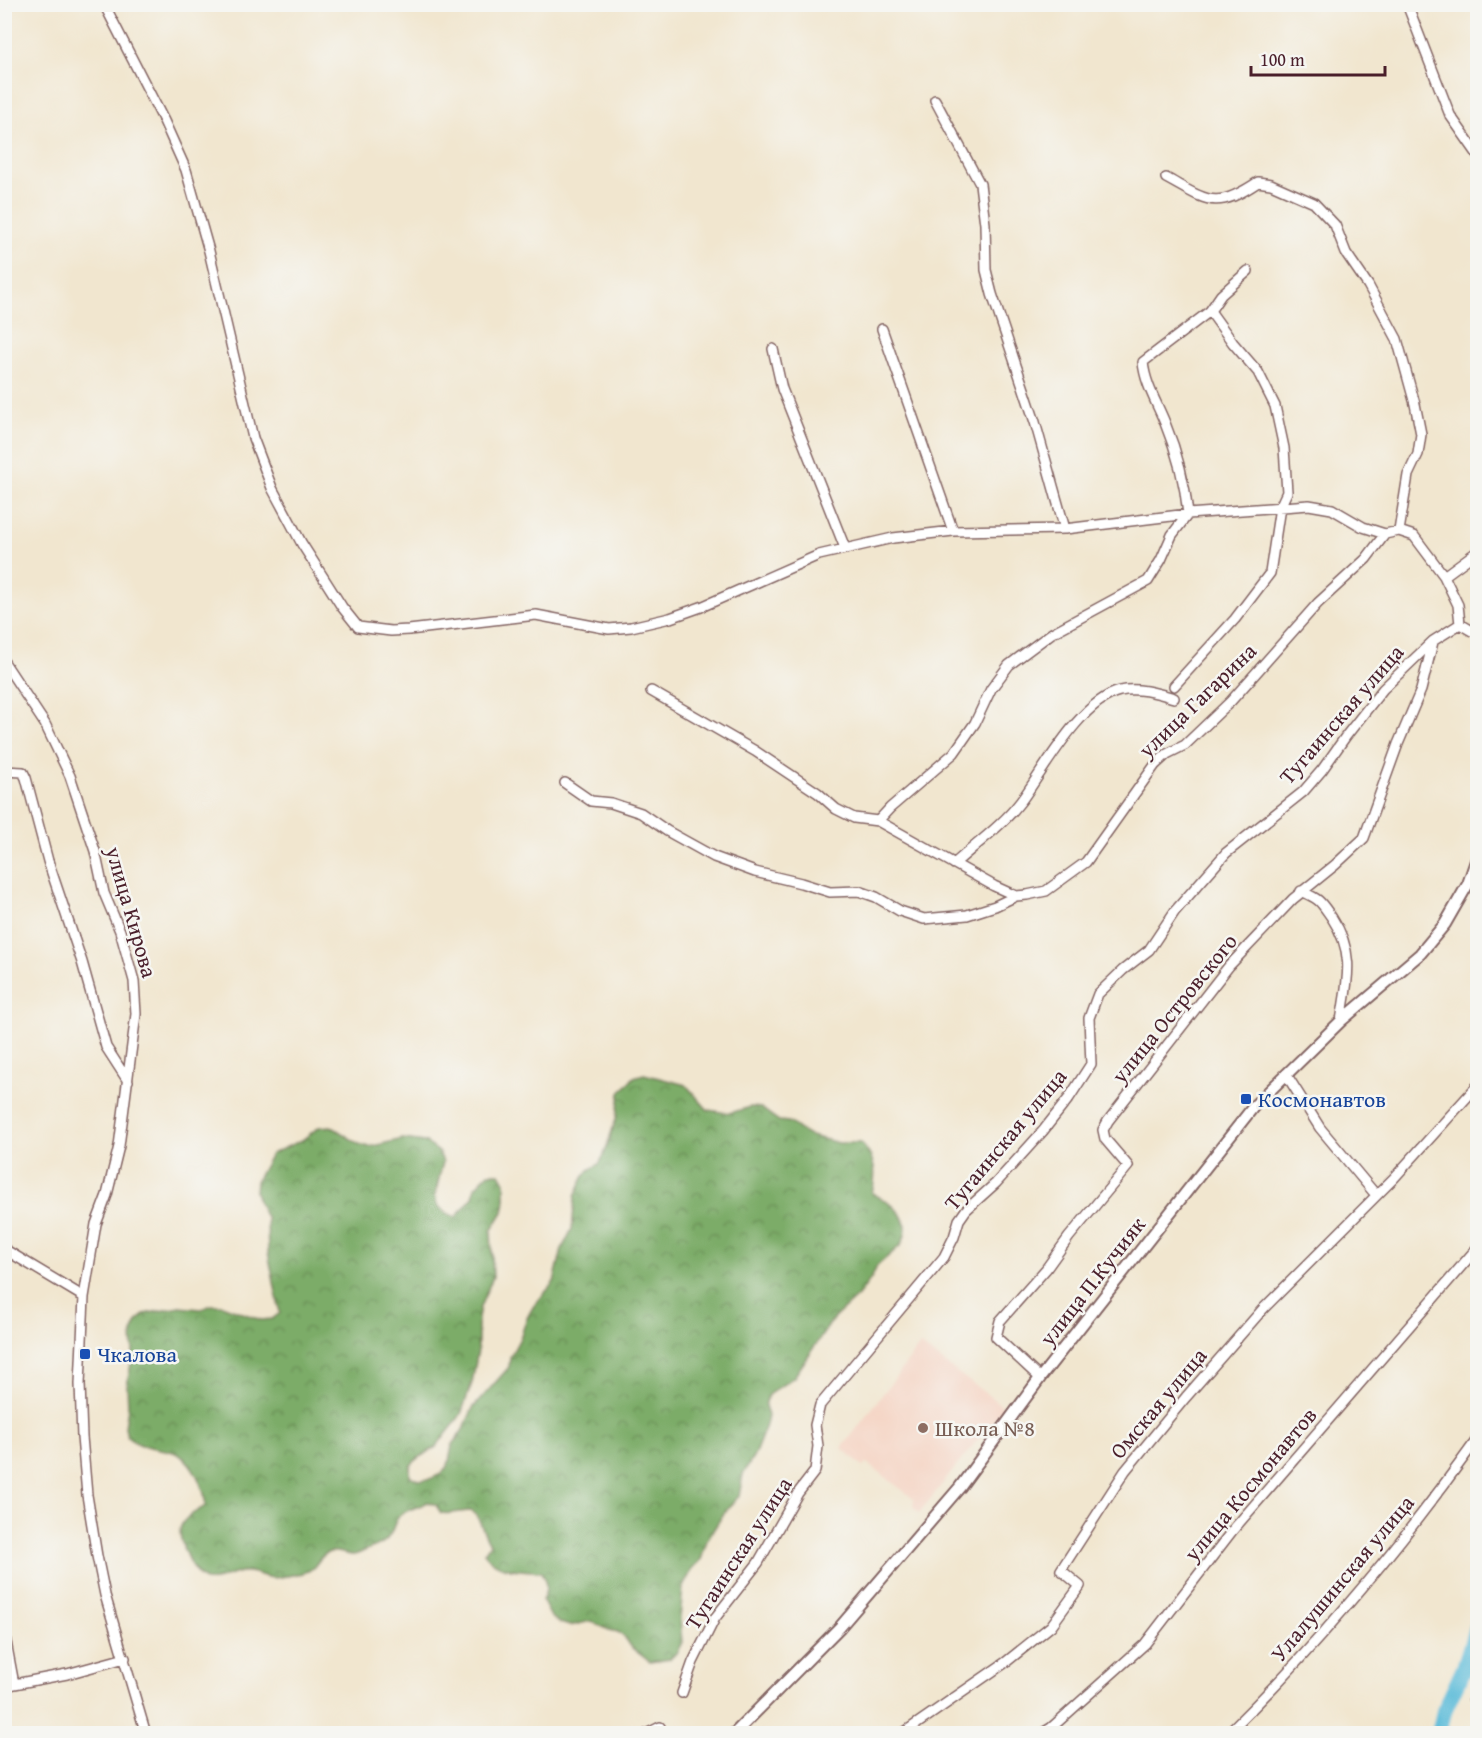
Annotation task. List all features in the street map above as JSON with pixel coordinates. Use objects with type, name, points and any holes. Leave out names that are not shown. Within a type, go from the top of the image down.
[{"type":"street","points":[[104,4],[186,170],[209,251],[253,438],[272,488],[302,544],[342,607],[358,627],[391,631],[409,630],[536,615],[609,629],[632,627],[670,618],[701,607],[819,555],[893,538],[953,531],[1065,529],[1188,514],[1309,505],[1332,509],[1363,527],[1385,534],[1399,531],[1413,536],[1444,576],[1458,605],[1460,624],[1472,631],[1478,631]]},
{"type":"street","points":[[1407,4],[1450,115],[1478,155]]},
{"type":"street","points":[[935,100],[980,184],[985,224],[986,270],[1035,422],[1065,529]]},
{"type":"street","points":[[1166,178],[1205,199],[1216,201],[1244,192],[1258,182],[1271,184],[1314,203],[1335,225],[1346,253],[1368,285],[1397,339],[1415,404],[1421,434],[1418,454],[1408,476],[1399,531]]},
{"type":"street","points":[[878,821],[954,753],[975,723],[992,689],[1010,665],[1052,633],[1148,581],[1161,560],[1172,535],[1188,514],[1176,454],[1144,376],[1143,362],[1210,311],[1221,295],[1248,271]]},
{"type":"street","points":[[1174,686],[1235,619],[1270,573],[1280,507],[1287,492],[1284,448],[1275,406],[1258,372],[1210,311]]},
{"type":"street","points":[[882,330],[953,531]]},
{"type":"street","points":[[773,349],[782,389],[844,548]]},
{"type":"street","name":"улица Гагарина","points":[[565,783],[591,801],[611,803],[641,813],[667,831],[714,857],[755,872],[801,882],[830,892],[859,891],[924,919],[967,915],[1016,896],[1027,896],[1046,891],[1086,862],[1155,765],[1167,754],[1185,745],[1232,701],[1318,603],[1366,559],[1385,534]]},
{"type":"street","points":[[1444,576],[1478,551]]},
{"type":"street","name":"Тугаинская улица","points":[[682,1692],[693,1662],[715,1618],[758,1563],[798,1493],[816,1471],[818,1446],[815,1425],[820,1405],[944,1257],[959,1220],[966,1210],[996,1183],[1043,1131],[1069,1098],[1091,1064],[1089,1018],[1098,994],[1123,970],[1149,950],[1175,911],[1226,854],[1303,792],[1383,689],[1433,641],[1460,624]]},
{"type":"street","name":"улица Островского","points":[[1040,1378],[996,1337],[1000,1321],[1046,1269],[1069,1237],[1128,1166],[1105,1139],[1103,1130],[1229,966],[1301,891],[1335,865],[1364,838],[1398,744],[1422,690],[1433,641]]},
{"type":"street","name":"улица Кирова","points":[[4,662],[45,724],[70,776],[95,851],[104,893],[120,931],[134,981],[136,1014],[119,1146],[107,1195],[96,1224],[84,1297],[80,1384],[87,1495],[105,1595],[146,1734]]},
{"type":"street","points":[[651,691],[755,751],[836,809],[854,818],[878,821],[1016,896]]},
{"type":"street","points":[[954,864],[1019,804],[1058,746],[1096,703],[1120,691],[1150,691],[1174,698]]},
{"type":"street","points":[[4,771],[23,772],[26,778],[48,861],[82,962],[106,1047],[128,1080]]},
{"type":"street","name":"улица П.Кучияк","points":[[734,1734],[840,1627],[960,1487],[1040,1378],[1254,1106],[1341,1021],[1420,954],[1438,931],[1468,884],[1478,855]]},
{"type":"street","points":[[1301,891],[1319,899],[1339,929],[1348,952],[1341,1021]]},
{"type":"street","points":[[1286,1074],[1320,1128],[1376,1195]]},
{"type":"street","name":"Омская улица","points":[[902,1734],[1006,1662],[1051,1626],[1080,1586],[1061,1570],[1125,1471],[1263,1309],[1376,1195],[1478,1085]]},
{"type":"street","name":"улица Космонавтов","points":[[1041,1734],[1051,1728],[1145,1644],[1232,1531],[1478,1246]]},
{"type":"street","points":[[4,1249],[84,1297]]},
{"type":"street","name":"Улалушинская улица","points":[[1227,1734],[1334,1623],[1394,1551],[1478,1438]]},
{"type":"street","points":[[4,1630],[9,1685],[67,1674],[125,1658]]},
{"type":"street","points":[[1478,1680],[1472,1694],[1478,1711]]},
{"type":"street","points":[[646,1734],[660,1727]]},
{"type":"shaded area","name":"Школа №8","points":[[920,1345],[1004,1407],[919,1513],[913,1507],[914,1499],[867,1463],[863,1467],[842,1448]]},
{"type":"green space","points":[[644,1074],[686,1085],[708,1110],[729,1113],[751,1107],[761,1108],[779,1121],[789,1122],[807,1135],[839,1143],[861,1143],[870,1155],[874,1166],[872,1193],[892,1205],[900,1213],[906,1225],[901,1245],[877,1266],[858,1296],[833,1319],[794,1377],[768,1395],[765,1406],[768,1416],[766,1425],[754,1456],[743,1474],[739,1496],[724,1513],[707,1540],[701,1560],[693,1568],[683,1587],[680,1619],[682,1642],[677,1652],[670,1659],[650,1662],[632,1648],[618,1632],[591,1621],[570,1626],[560,1623],[551,1617],[542,1600],[546,1586],[541,1572],[496,1564],[484,1553],[490,1544],[472,1511],[441,1513],[436,1505],[427,1502],[399,1516],[391,1534],[382,1543],[355,1555],[327,1553],[308,1572],[272,1578],[245,1572],[210,1581],[201,1577],[191,1565],[183,1548],[180,1532],[185,1520],[205,1506],[198,1478],[191,1465],[174,1452],[136,1443],[127,1437],[125,1427],[128,1407],[127,1385],[133,1353],[132,1333],[144,1314],[180,1307],[201,1309],[212,1305],[222,1305],[261,1320],[272,1319],[280,1313],[268,1252],[267,1220],[255,1192],[256,1181],[271,1154],[302,1140],[319,1127],[331,1126],[359,1144],[369,1147],[403,1139],[425,1142],[439,1152],[443,1162],[435,1195],[437,1205],[446,1213],[456,1217],[473,1197],[475,1187],[489,1173],[500,1173],[505,1182],[503,1212],[491,1231],[493,1277],[480,1307],[478,1350],[472,1383],[461,1414],[455,1423],[435,1448],[418,1458],[410,1466],[410,1476],[420,1480],[430,1479],[441,1474],[448,1466],[452,1446],[473,1408],[509,1367],[510,1357],[527,1318],[533,1307],[554,1282],[562,1249],[572,1229],[575,1197],[583,1178],[589,1170],[599,1164],[604,1155],[617,1116],[620,1093],[634,1077]]},
{"type":"waterway","points":[[1439,1734],[1444,1711],[1464,1668],[1478,1622]]},
{"type":"place","name":"Космонавтов","points":[[1246,1099]]},
{"type":"place","name":"Чкалова","points":[[85,1354]]},
{"type":"place","name":"Школа №8","points":[[923,1428]]}]
